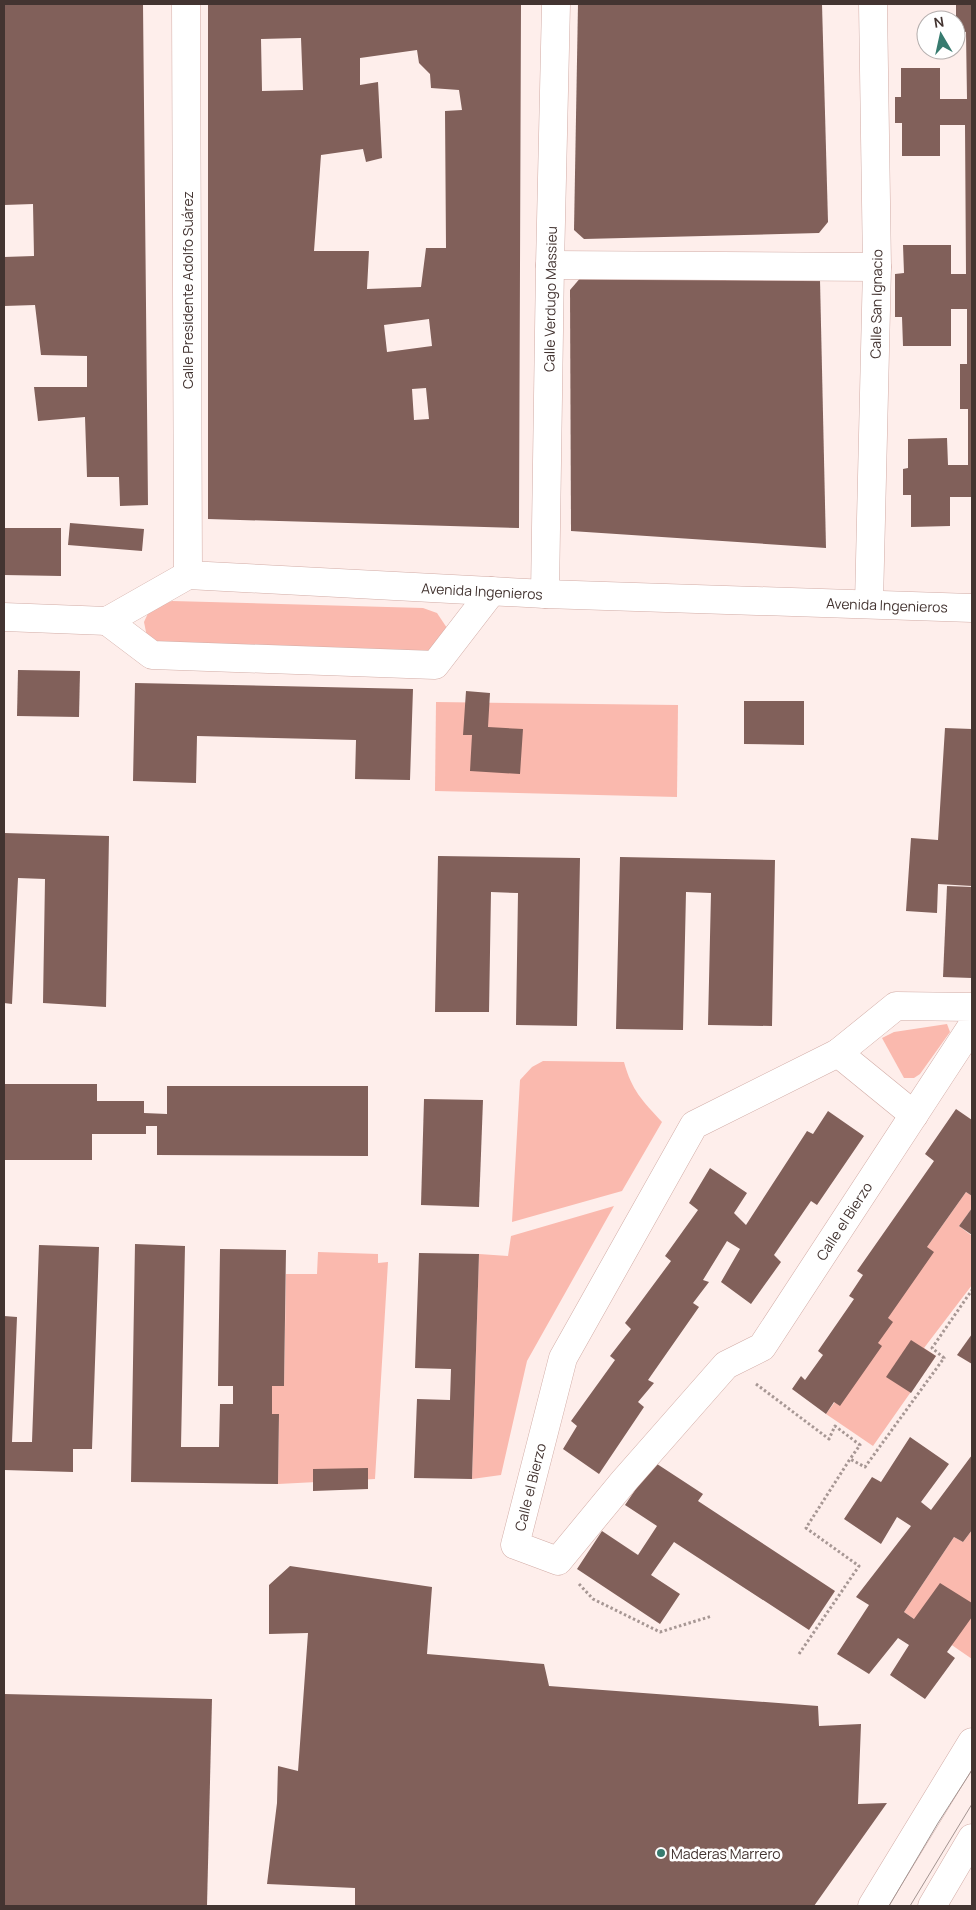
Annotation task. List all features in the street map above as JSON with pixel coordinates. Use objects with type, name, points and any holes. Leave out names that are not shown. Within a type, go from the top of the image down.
[{"type":"street","name":"Calle Presidente Adolfo Suárez","points":[[186,4],[188,576]]},
{"type":"street","name":"Calle Verdugo Massieu","points":[[545,594],[556,4]]},
{"type":"street","name":"Calle San Ignacio","points":[[869,604],[877,267],[873,4]]},
{"type":"street","points":[[550,265],[877,267]]},
{"type":"street","name":"Avenida Ingenieros","points":[[188,576],[545,594],[972,608]]},
{"type":"street","points":[[4,617],[107,621],[188,576]]},
{"type":"street","points":[[107,621],[152,655],[435,665],[492,591]]},
{"type":"street","name":"Calle el Bierzo","points":[[972,1007],[896,1006],[838,1053],[694,1125],[563,1358],[515,1545],[558,1561],[624,1482],[726,1366],[762,1347],[972,1026]]},
{"type":"street","points":[[838,1053],[914,1115]]},
{"type":"street","points":[[872,1906],[972,1742]]},
{"type":"street","points":[[932,1906],[972,1838]]},
{"type":"path","points":[[850,1459],[865,1467],[944,1358],[932,1348],[972,1290]]},
{"type":"path","points":[[731,1362],[757,1385],[828,1439],[835,1426],[860,1445],[806,1528],[859,1566],[798,1654]]},
{"type":"path","points":[[558,1561],[594,1599],[660,1632],[712,1616]]},
{"type":"shaded area","points":[[172,601],[423,608],[437,613],[447,628],[433,652],[162,646],[147,637],[144,622],[150,609]]},
{"type":"shaded area","points":[[436,702],[678,705],[677,797],[435,791]]},
{"type":"shaded area","points":[[947,1024],[950,1032],[920,1074],[914,1078],[904,1078],[882,1038],[894,1032]]},
{"type":"shaded area","points":[[543,1061],[624,1062],[630,1081],[638,1095],[662,1122],[622,1191],[512,1222],[520,1080],[532,1067]]},
{"type":"shaded area","points":[[966,1192],[972,1196],[972,1208],[959,1226],[972,1236],[972,1285],[924,1348],[936,1356],[873,1446],[826,1414],[878,1343],[888,1318],[927,1247]]},
{"type":"shaded area","points":[[614,1206],[527,1361],[501,1475],[472,1479],[479,1254],[508,1256],[511,1236]]},
{"type":"shaded area","points":[[318,1252],[378,1254],[378,1263],[388,1262],[375,1479],[278,1484],[279,1415],[272,1414],[272,1386],[284,1386],[286,1274],[317,1274]]},
{"type":"shaded area","points":[[972,1530],[972,1659],[904,1612],[954,1537],[963,1542]]},
{"type":"building","points":[[4,4],[143,4],[148,505],[120,506],[119,477],[87,477],[85,417],[38,421],[34,387],[87,387],[87,356],[41,355],[35,305],[4,306],[4,257],[34,256],[33,204],[4,205]]},
{"type":"building","points":[[208,4],[521,4],[519,528],[208,519]],"holes":[[[301,38],[303,90],[262,91],[261,39]],[[417,50],[419,63],[430,74],[431,88],[459,90],[462,110],[445,111],[446,248],[426,248],[421,287],[367,289],[369,251],[314,251],[321,155],[363,149],[366,162],[382,158],[378,82],[360,85],[360,58]],[[429,319],[432,346],[387,352],[384,325]],[[426,388],[429,419],[414,420],[412,389]]]},
{"type":"building","points":[[578,4],[822,4],[828,222],[819,233],[584,239],[574,230]]},
{"type":"building","points":[[956,4],[972,4],[972,497],[950,497],[950,526],[911,527],[911,495],[903,495],[903,469],[908,468],[908,439],[947,438],[948,465],[968,465],[968,409],[960,409],[960,364],[967,364],[967,309],[951,309],[951,346],[903,346],[902,317],[895,317],[895,274],[904,273],[903,245],[951,245],[951,274],[966,274],[965,125],[940,125],[940,156],[902,156],[902,123],[895,123],[895,97],[901,97],[901,68],[940,68],[940,99],[967,99],[966,10],[956,10]]},
{"type":"building","points":[[582,276],[820,280],[826,548],[571,531],[570,290]]},
{"type":"building","points":[[70,523],[144,529],[142,551],[68,545]]},
{"type":"building","points":[[4,528],[61,528],[61,576],[4,575]]},
{"type":"building","points":[[18,670],[80,671],[79,717],[17,716]]},
{"type":"building","points":[[135,683],[413,689],[410,780],[355,779],[356,740],[197,736],[196,783],[133,781]]},
{"type":"building","points":[[466,691],[490,693],[488,727],[523,729],[520,774],[470,771],[472,735],[463,735]]},
{"type":"building","points":[[744,701],[804,701],[804,745],[744,744]]},
{"type":"building","points":[[945,728],[972,729],[972,886],[938,884],[937,913],[906,911],[911,838],[938,840]]},
{"type":"building","points":[[4,833],[109,836],[106,1007],[43,1003],[45,879],[18,878],[12,1004],[4,1003]]},
{"type":"building","points":[[438,856],[580,858],[577,1026],[516,1025],[518,893],[491,892],[489,1012],[435,1012]]},
{"type":"building","points":[[620,857],[775,860],[772,1026],[708,1025],[711,893],[686,892],[683,1030],[616,1029]]},
{"type":"building","points":[[947,886],[972,887],[972,978],[943,977]]},
{"type":"building","points":[[5,1084],[97,1084],[97,1101],[144,1101],[144,1113],[167,1114],[167,1086],[368,1086],[368,1156],[157,1155],[157,1126],[146,1126],[146,1134],[92,1134],[92,1160],[5,1160]]},
{"type":"building","points":[[424,1099],[483,1100],[479,1207],[421,1205]]},
{"type":"building","points":[[956,1109],[972,1120],[972,1196],[966,1192],[927,1247],[934,1252],[888,1318],[893,1322],[878,1343],[882,1346],[840,1406],[834,1402],[826,1414],[792,1389],[801,1376],[805,1380],[823,1355],[818,1351],[854,1299],[849,1296],[863,1275],[857,1271],[934,1161],[925,1154]]},
{"type":"building","points":[[828,1111],[864,1136],[817,1205],[811,1201],[774,1255],[781,1262],[751,1304],[721,1282],[740,1249],[727,1241],[703,1280],[709,1282],[693,1303],[699,1307],[648,1380],[654,1383],[638,1402],[644,1407],[599,1474],[563,1449],[577,1426],[571,1421],[615,1360],[610,1356],[631,1329],[625,1323],[671,1261],[665,1256],[698,1210],[689,1203],[710,1168],[747,1193],[734,1213],[746,1225],[807,1131],[813,1134]]},
{"type":"building","points":[[972,1208],[972,1235],[959,1226]]},
{"type":"building","points":[[135,1244],[185,1246],[181,1447],[219,1447],[220,1404],[233,1404],[233,1386],[218,1386],[220,1249],[286,1250],[284,1386],[272,1386],[272,1414],[279,1414],[278,1484],[131,1482]]},
{"type":"building","points":[[39,1245],[99,1247],[92,1449],[73,1449],[73,1472],[4,1470],[4,1316],[17,1317],[12,1442],[32,1442]]},
{"type":"building","points":[[419,1253],[479,1254],[472,1479],[414,1478],[417,1399],[450,1400],[451,1369],[415,1368]]},
{"type":"building","points":[[972,1334],[972,1364],[957,1355]]},
{"type":"building","points":[[911,1340],[936,1356],[911,1393],[886,1377]]},
{"type":"building","points":[[910,1437],[949,1464],[921,1502],[931,1510],[972,1455],[972,1530],[963,1542],[954,1537],[904,1612],[914,1619],[940,1583],[972,1603],[972,1617],[947,1652],[955,1658],[925,1699],[890,1675],[909,1645],[898,1638],[869,1674],[837,1654],[869,1605],[856,1597],[911,1526],[897,1517],[881,1544],[844,1519],[872,1477],[881,1482]]},
{"type":"building","points":[[654,1462],[703,1494],[698,1501],[835,1591],[809,1630],[674,1542],[651,1575],[680,1594],[660,1624],[577,1569],[602,1531],[638,1555],[657,1526],[625,1505]]},
{"type":"building","points":[[368,1468],[368,1489],[313,1491],[313,1469]]},
{"type":"building","points":[[290,1566],[432,1587],[427,1654],[544,1664],[549,1686],[818,1706],[819,1726],[861,1724],[858,1804],[887,1803],[814,1906],[355,1906],[355,1888],[267,1884],[277,1803],[278,1766],[298,1771],[308,1633],[269,1634],[269,1585]]},
{"type":"building","points":[[4,1694],[212,1699],[207,1906],[4,1906]]},
{"type":"tram line","points":[[889,1906],[972,1770]]},
{"type":"tram line","points":[[910,1906],[972,1804]]},
{"type":"place","name":"Maderas Marrero","points":[[661,1853]]}]
